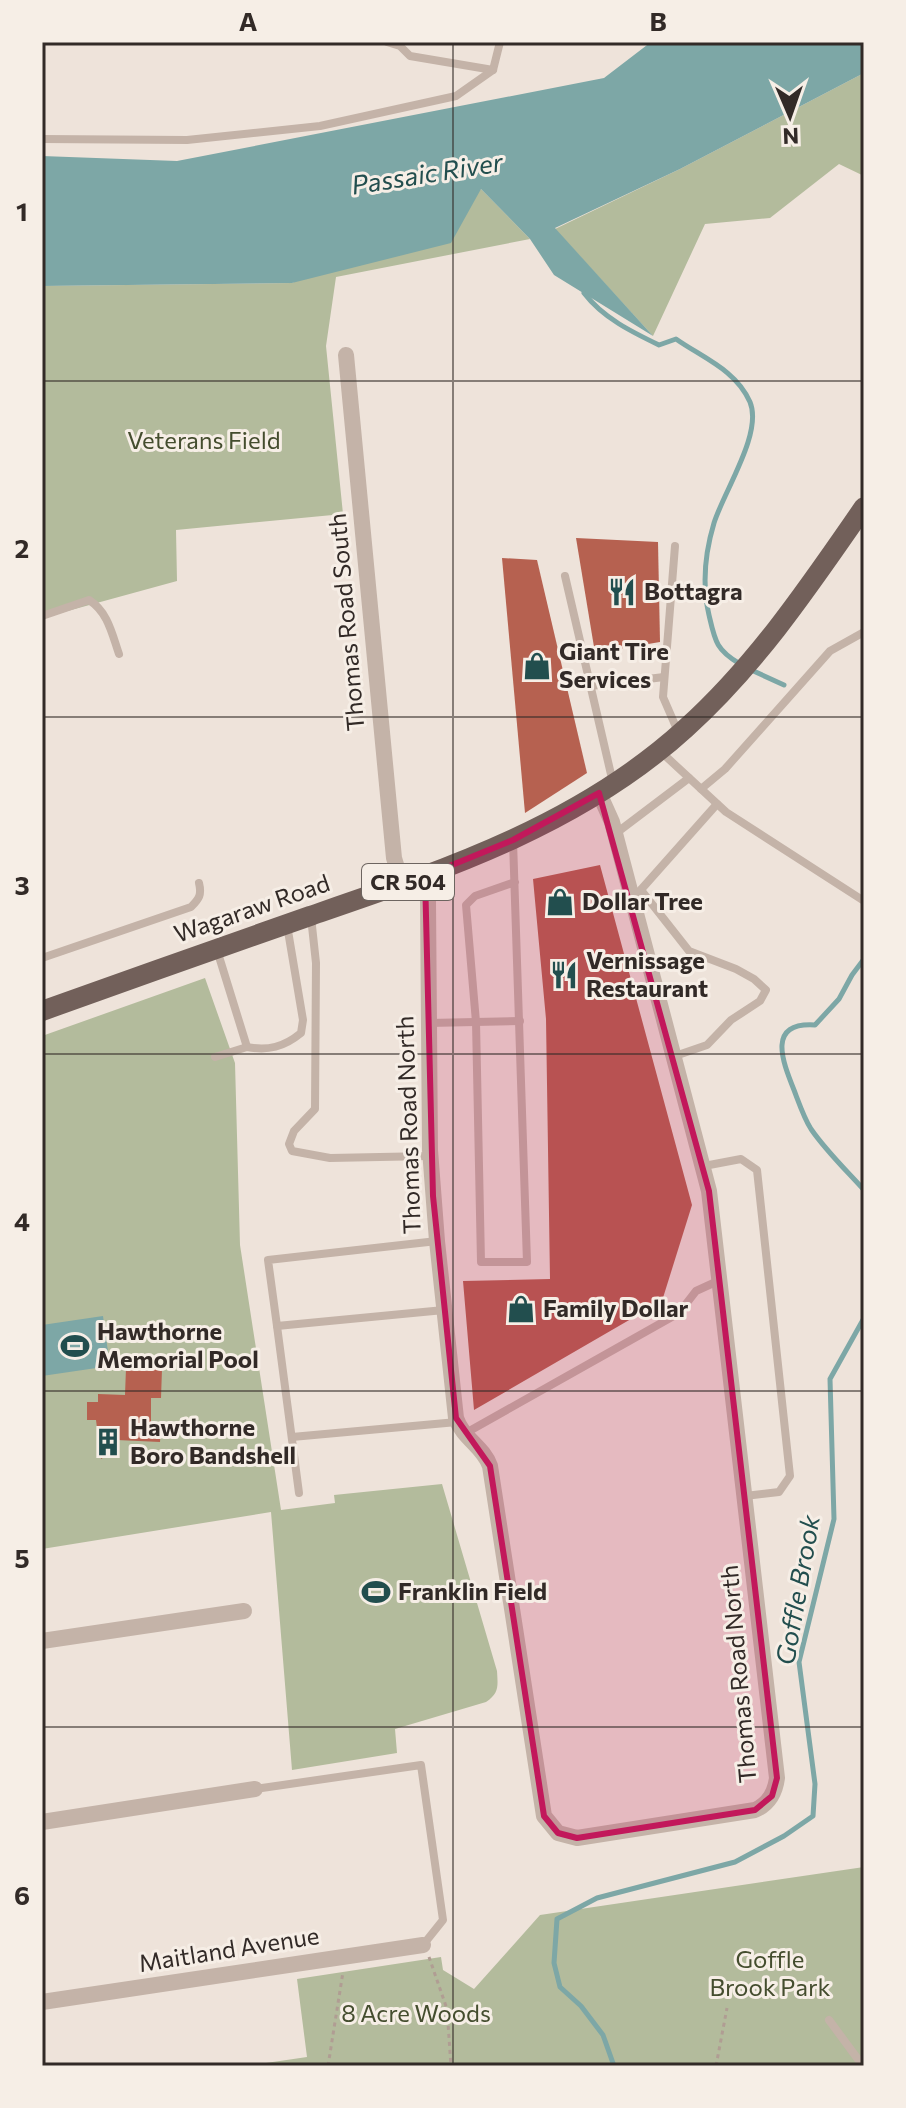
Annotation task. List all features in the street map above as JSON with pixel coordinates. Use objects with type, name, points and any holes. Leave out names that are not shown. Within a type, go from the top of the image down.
[{"type":"main road","name":"Wagaraw Road","points":[[42,1011],[425,876],[513,840],[606,789],[679,734],[735,680],[797,604],[864,507]]},
{"type":"street","name":"Thomas Road South","points":[[346,355],[394,858],[402,884]]},
{"type":"street","name":"Thomas Road North","points":[[425,876],[428,901],[430,1156],[444,1310],[461,1428],[486,1455],[490,1466],[544,1816],[550,1827],[567,1837],[577,1838],[746,1812],[762,1806],[776,1789],[777,1778],[721,1280],[704,1166],[637,894],[615,834],[606,789]]},
{"type":"street","points":[[42,1641],[244,1611]]},
{"type":"street","points":[[42,1822],[255,1789]]},
{"type":"street","name":"Maitland Avenue","points":[[42,2002],[423,1945]]},
{"type":"lane","points":[[388,42],[406,50],[410,56],[493,70]]},
{"type":"lane","points":[[42,139],[187,140],[320,126],[456,96],[493,70],[500,42]]},
{"type":"lane","points":[[675,546],[663,697],[679,734]]},
{"type":"lane","points":[[565,576],[591,686],[606,789]]},
{"type":"lane","points":[[42,616],[89,600],[104,613],[119,654]]},
{"type":"lane","points":[[701,789],[725,769],[830,651],[864,632]]},
{"type":"lane","points":[[591,686],[664,677]]},
{"type":"lane","points":[[660,750],[717,804],[864,901]]},
{"type":"lane","points":[[615,834],[689,778]]},
{"type":"lane","points":[[675,1056],[707,1045],[731,1020],[760,1001],[766,990],[736,969],[689,951],[637,894],[717,804]]},
{"type":"lane","points":[[513,840],[515,882],[520,1021],[527,1262],[481,1262],[476,1022],[466,905],[475,896],[515,882]]},
{"type":"lane","points":[[42,958],[191,907],[199,899],[199,883]]},
{"type":"lane","points":[[311,916],[316,963],[315,1109],[294,1131],[289,1144],[292,1151],[330,1158],[430,1156]]},
{"type":"lane","points":[[215,1057],[247,1047],[264,1050],[290,1043],[301,1033],[303,1020],[287,924]]},
{"type":"lane","points":[[217,949],[247,1047]]},
{"type":"lane","points":[[429,1023],[520,1021]]},
{"type":"lane","points":[[704,1166],[741,1159],[757,1170],[790,1476],[779,1492],[745,1496]]},
{"type":"lane","points":[[299,1493],[268,1260],[437,1241]]},
{"type":"lane","points":[[292,1437],[461,1428],[679,1313],[696,1291],[721,1280]]},
{"type":"lane","points":[[277,1326],[444,1310]]},
{"type":"lane","points":[[255,1789],[421,1765],[443,1920],[423,1945]]},
{"type":"lane","points":[[829,2020],[863,2066]]},
{"type":"path","points":[[423,1945],[435,1970],[447,2009],[451,2066]]},
{"type":"path","points":[[328,2066],[345,1957]]},
{"type":"path","points":[[716,2066],[727,2008]]},
{"type":"highlighted area","points":[[599,793],[709,1191],[777,1778],[772,1796],[755,1810],[577,1838],[558,1833],[544,1816],[490,1466],[456,1418],[433,1196],[425,876],[513,840]]},
{"type":"green space","points":[[864,73],[864,176],[839,164],[770,218],[705,224],[653,336],[555,229],[680,169]]},
{"type":"green space","name":"Veterans Field","points":[[481,189],[530,239],[336,277],[326,346],[343,514],[176,530],[177,581],[42,618],[42,286],[292,283]]},
{"type":"green space","points":[[205,978],[235,1063],[240,1245],[281,1510],[335,1503],[334,1495],[442,1484],[497,1671],[497,1689],[486,1702],[395,1729],[397,1753],[292,1770],[271,1512],[42,1549],[42,1036]]},
{"type":"green space","name":"Goffle Brook Park","points":[[864,1867],[864,2066],[246,2066],[307,2057],[297,1979],[441,1957],[443,1970],[474,1989],[540,1915]]},
{"type":"water","name":"Passaic River","points":[[651,42],[864,42],[864,73],[680,169],[555,228],[653,336],[554,275],[530,239],[481,189],[451,243],[292,283],[42,286],[42,156],[177,161],[604,78]]},
{"type":"water","name":"Hawthorne Memorial Pool","points":[[103,1316],[110,1366],[42,1376],[42,1325]]},
{"type":"building","name":"Bottagra","points":[[576,538],[658,542],[660,642],[595,653]]},
{"type":"building","name":"Giant Tire Services","points":[[502,558],[537,560],[587,773],[525,813]]},
{"type":"building","points":[[600,865],[692,1205],[662,1301],[474,1410],[463,1281],[550,1279],[546,1019],[533,879]]},
{"type":"building","points":[[126,1368],[162,1369],[161,1398],[151,1398],[151,1427],[161,1427],[160,1442],[117,1440],[118,1449],[101,1459],[96,1420],[87,1420],[87,1402],[98,1402],[98,1394],[125,1395]]},
{"type":"waterway","name":"Goffle Brook","points":[[584,293],[618,324],[659,345],[676,339],[708,359],[736,381],[750,402],[753,415],[747,445],[714,523],[706,569],[707,604],[715,638],[721,649],[740,664]]},
{"type":"waterway","name":"Goffle Brook","points":[[749,669],[784,685]]},
{"type":"waterway","name":"Goffle Brook","points":[[864,959],[839,999],[815,1025],[790,1030],[784,1036],[782,1045],[785,1067],[808,1125],[864,1190]]},
{"type":"waterway","name":"Goffle Brook","points":[[614,2066],[603,2035],[581,2006],[560,1987],[554,1963],[557,1919],[597,1898],[735,1862],[784,1836],[813,1816],[815,1784],[799,1662],[834,1519],[830,1379],[864,1318]]},
{"type":"place","name":"Bottagra","points":[[622,592]]},
{"type":"place","name":"Giant Tire Services","points":[[537,666]]},
{"type":"place","name":"Dollar Tree","points":[[560,902]]},
{"type":"place","name":"Vernissage Restaurant","points":[[564,975]]},
{"type":"place","name":"Family Dollar","points":[[521,1309]]},
{"type":"place","name":"Hawthorne Memorial Pool","points":[[75,1346]]},
{"type":"place","name":"Hawthorne Boro Bandshell","points":[[108,1442]]},
{"type":"place","name":"Franklin Field","points":[[376,1592]]},
{"type":"park label","name":"8 Acre Woods","points":[[416,2014]]}]
